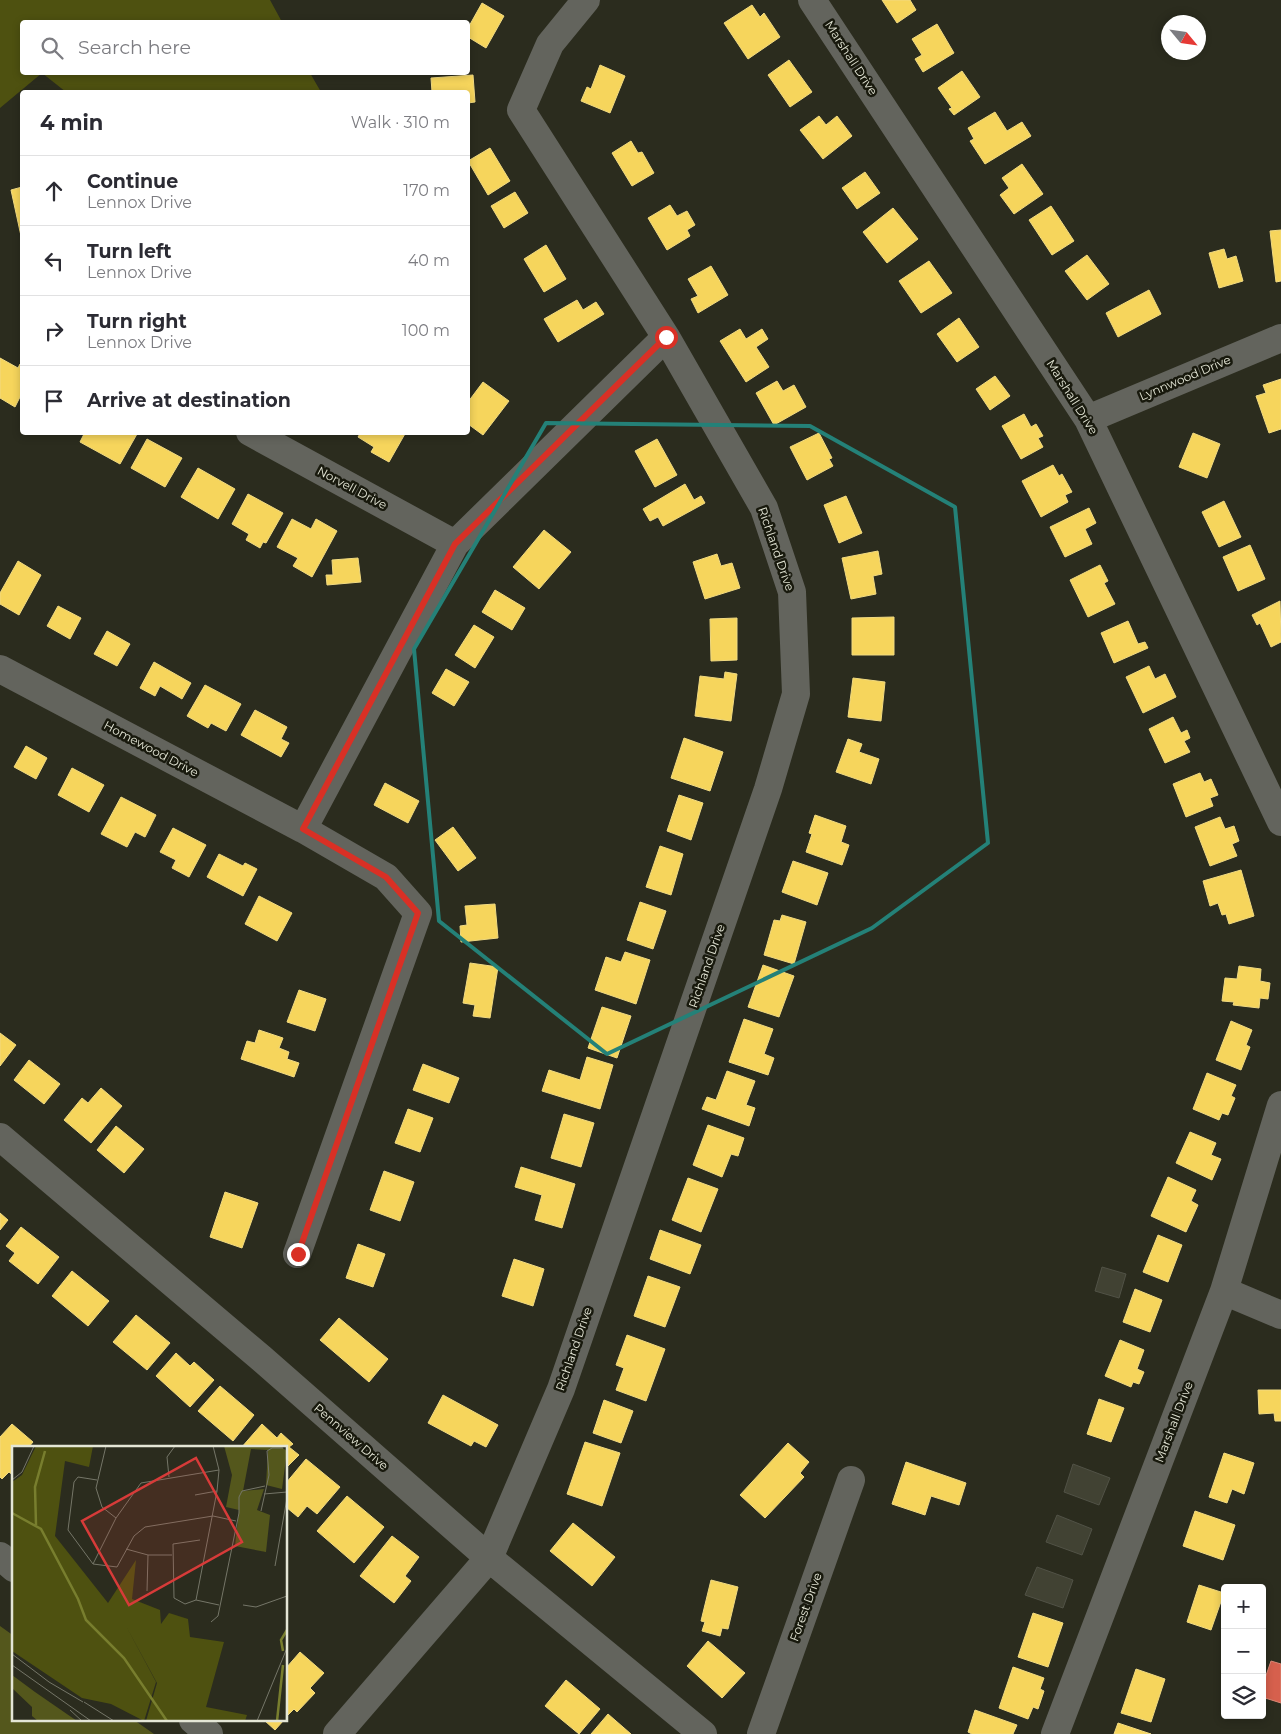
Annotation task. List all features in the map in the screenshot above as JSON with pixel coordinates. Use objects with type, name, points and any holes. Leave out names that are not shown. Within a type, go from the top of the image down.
[{"type":"street","name":"Richland Drive","points":[[337,1734],[489,1558],[561,1389],[768,790],[796,694],[792,592],[764,508],[666,337],[521,110],[550,44],[586,0]]},
{"type":"street","name":"Marshall Drive","points":[[812,0],[1088,418],[1281,822]]},
{"type":"street","points":[[303,829],[455,544],[666,337]]},
{"type":"street","name":"Lynnwood Drive","points":[[1088,418],[1281,338]]},
{"type":"street","name":"Norvell Drive","points":[[255,435],[455,544]]},
{"type":"street","name":"Homewood Drive","points":[[0,669],[303,829],[386,877],[418,913],[298,1254]]},
{"type":"street","name":"Marshall Drive","points":[[1055,1734],[1224,1291],[1281,1105]]},
{"type":"street","name":"Pennview Drive","points":[[0,1137],[261,1358],[489,1558],[703,1734]]},
{"type":"street","points":[[1224,1291],[1281,1315]]},
{"type":"street","name":"Forest Drive","points":[[761,1734],[851,1480]]},
{"type":"street","points":[[0,1556],[12,1566]]},
{"type":"street","points":[[195,1722],[209,1734]]},
{"type":"highlighted area","points":[[546,423],[810,426],[955,507],[988,843],[872,928],[607,1054],[439,921],[414,649]]},
{"type":"shaded area","points":[[0,0],[270,0],[281,20],[20,20],[20,75],[40,75],[0,108]]},
{"type":"shaded area","points":[[45,75],[311,75],[320,90],[63,90]]},
{"type":"shaded area","points":[[0,1626],[12,1635],[12,1722],[137,1722],[154,1734],[0,1734]]},
{"type":"building: Homes","points":[[882,0],[910,0],[916,10],[897,23]]},
{"type":"building: Homes","points":[[482,3],[504,16],[486,48],[470,38],[470,24]]},
{"type":"building: Homes","points":[[752,5],[760,17],[764,13],[780,37],[748,59],[724,23]]},
{"type":"building: Homes","points":[[937,24],[954,53],[923,72],[915,59],[922,55],[912,39]]},
{"type":"building: Homes","points":[[789,60],[812,92],[790,107],[768,75]]},
{"type":"building: Homes","points":[[600,65],[625,76],[610,113],[581,101],[587,87],[591,89]]},
{"type":"building: Homes","points":[[962,71],[980,97],[954,115],[949,109],[952,108],[938,88]]},
{"type":"building: Homes","points":[[473,75],[475,102],[470,103],[470,90],[432,90],[431,78]]},
{"type":"building: Homes","points":[[995,112],[1007,131],[1022,122],[1031,136],[985,164],[970,141],[974,139],[968,128]]},
{"type":"building: Homes","points":[[819,116],[826,125],[837,116],[852,136],[823,159],[800,130]]},
{"type":"building: Homes","points":[[631,141],[638,153],[642,152],[654,173],[632,186],[612,153]]},
{"type":"building: Homes","points":[[490,148],[510,181],[488,195],[470,164],[470,160]]},
{"type":"building: Homes","points":[[1022,164],[1043,194],[1014,214],[1000,195],[1009,188],[1002,178]]},
{"type":"building: Homes","points":[[865,172],[880,193],[857,209],[842,188]]},
{"type":"building: Homes","points":[[20,188],[20,231],[11,190]]},
{"type":"building: Homes","points":[[515,192],[528,213],[504,228],[491,206]]},
{"type":"building: Homes","points":[[670,205],[677,216],[687,211],[695,225],[687,230],[690,236],[667,250],[648,218]]},
{"type":"building: Homes","points":[[1051,206],[1074,241],[1052,255],[1029,220]]},
{"type":"building: Homes","points":[[893,208],[918,239],[887,263],[863,232]]},
{"type":"building: Homes","points":[[1281,230],[1281,281],[1276,282],[1270,231]]},
{"type":"building: Homes","points":[[546,245],[566,279],[544,292],[524,259]]},
{"type":"building: Homes","points":[[1224,249],[1227,259],[1236,256],[1243,281],[1219,288],[1209,253]]},
{"type":"building: Homes","points":[[1087,255],[1109,284],[1087,300],[1065,271]]},
{"type":"building: Homes","points":[[929,261],[952,293],[921,313],[899,281]]},
{"type":"building: Homes","points":[[711,266],[728,295],[698,313],[691,299],[698,296],[688,279]]},
{"type":"building: Homes","points":[[1149,290],[1161,314],[1118,337],[1106,313]]},
{"type":"building: Homes","points":[[577,300],[583,310],[596,302],[604,314],[558,342],[544,319]]},
{"type":"building: Homes","points":[[959,318],[979,347],[957,362],[937,334]]},
{"type":"building: Homes","points":[[740,329],[746,339],[762,329],[768,339],[756,347],[769,367],[746,382],[720,341]]},
{"type":"building: Homes","points":[[0,358],[18,368],[20,364],[20,397],[15,407],[0,398]]},
{"type":"building: Homes","points":[[995,376],[1010,396],[990,410],[976,389]]},
{"type":"building: Homes","points":[[1281,379],[1281,429],[1269,433],[1256,396],[1266,393],[1263,385]]},
{"type":"building: Homes","points":[[777,381],[783,391],[794,385],[806,407],[774,425],[756,393]]},
{"type":"building: Homes","points":[[483,382],[509,401],[483,435],[470,425],[470,399]]},
{"type":"building: Homes","points":[[1024,414],[1031,427],[1036,424],[1043,436],[1038,438],[1043,447],[1021,459],[1002,426]]},
{"type":"building: Homes","points":[[819,433],[832,458],[829,459],[833,466],[807,480],[790,447]]},
{"type":"building: Homes","points":[[1193,433],[1220,444],[1207,478],[1179,467]]},
{"type":"building: Homes","points":[[84,435],[136,435],[120,464],[80,442]]},
{"type":"building: Homes","points":[[359,435],[404,435],[389,462],[371,452],[374,447],[358,437]]},
{"type":"building: Homes","points":[[147,439],[182,458],[165,487],[131,468]]},
{"type":"building: Homes","points":[[657,439],[677,475],[655,487],[635,451]]},
{"type":"building: Homes","points":[[1053,465],[1059,476],[1062,474],[1072,492],[1065,495],[1068,502],[1041,517],[1022,481]]},
{"type":"building: Homes","points":[[198,468],[235,489],[218,519],[181,497]]},
{"type":"building: Homes","points":[[685,484],[694,500],[701,496],[705,503],[663,526],[658,517],[650,521],[643,509]]},
{"type":"building: Homes","points":[[248,494],[283,513],[266,543],[263,542],[260,548],[246,540],[249,534],[232,524]]},
{"type":"building: Homes","points":[[846,496],[862,533],[839,543],[824,505]]},
{"type":"building: Homes","points":[[1224,501],[1241,537],[1219,547],[1202,512]]},
{"type":"building: Homes","points":[[1089,508],[1096,523],[1085,529],[1092,544],[1065,557],[1050,527]]},
{"type":"building: Homes","points":[[292,519],[311,529],[316,519],[337,531],[312,577],[293,566],[298,558],[277,547]]},
{"type":"building: Homes","points":[[544,530],[571,552],[539,589],[513,567]]},
{"type":"building: Homes","points":[[1250,545],[1265,579],[1238,591],[1223,557]]},
{"type":"building: Homes","points":[[878,551],[882,574],[873,576],[876,594],[851,599],[842,558]]},
{"type":"building: Homes","points":[[717,554],[721,566],[732,563],[740,588],[705,599],[693,562]]},
{"type":"building: Homes","points":[[358,558],[361,582],[327,585],[326,575],[333,575],[332,560]]},
{"type":"building: Homes","points":[[18,561],[41,575],[19,615],[0,604],[0,593]]},
{"type":"building: Homes","points":[[1100,565],[1108,581],[1104,583],[1115,604],[1088,617],[1070,580]]},
{"type":"building: Homes","points":[[495,590],[525,608],[512,630],[482,612]]},
{"type":"building: Homes","points":[[1280,601],[1281,642],[1271,647],[1260,623],[1257,625],[1252,615]]},
{"type":"building: Homes","points":[[58,606],[81,618],[70,639],[47,626]]},
{"type":"building: Homes","points":[[894,617],[894,655],[852,655],[852,618]]},
{"type":"building: Homes","points":[[737,618],[737,660],[711,661],[710,619]]},
{"type":"building: Homes","points":[[1128,621],[1138,644],[1145,642],[1148,648],[1114,663],[1101,633]]},
{"type":"building: Homes","points":[[474,625],[494,637],[475,668],[455,655]]},
{"type":"building: Homes","points":[[107,631],[130,644],[117,666],[94,654]]},
{"type":"building: Homes","points":[[154,662],[191,683],[182,699],[160,686],[155,696],[140,688]]},
{"type":"building: Homes","points":[[1149,666],[1155,679],[1165,674],[1176,697],[1143,713],[1126,677]]},
{"type":"building: Homes","points":[[446,669],[469,682],[454,706],[432,693]]},
{"type":"building: Homes","points":[[725,672],[737,674],[731,721],[695,716],[700,676],[724,679]]},
{"type":"building: Homes","points":[[853,678],[885,682],[881,721],[848,717]]},
{"type":"building: Homes","points":[[205,685],[241,704],[226,731],[211,723],[208,728],[187,716]]},
{"type":"building: Homes","points":[[255,710],[287,727],[281,739],[289,743],[281,757],[241,735]]},
{"type":"building: Homes","points":[[1173,717],[1181,733],[1187,730],[1190,738],[1184,741],[1190,752],[1165,763],[1149,729]]},
{"type":"building: Homes","points":[[684,738],[723,752],[710,791],[671,778]]},
{"type":"building: Homes","points":[[848,739],[862,744],[859,752],[879,759],[871,784],[836,772]]},
{"type":"building: Homes","points":[[26,746],[47,758],[36,779],[14,767]]},
{"type":"building: Homes","points":[[72,768],[104,785],[89,812],[58,795]]},
{"type":"building: Homes","points":[[1200,773],[1204,782],[1211,779],[1218,795],[1210,798],[1213,806],[1186,817],[1173,784]]},
{"type":"building: Homes","points":[[385,783],[419,801],[408,823],[374,805]]},
{"type":"building: Homes","points":[[679,795],[703,803],[691,840],[667,831]]},
{"type":"building: Homes","points":[[121,797],[156,815],[145,837],[135,832],[127,847],[101,834]]},
{"type":"building: Homes","points":[[815,815],[846,826],[841,842],[849,845],[842,865],[806,852],[812,834],[809,833]]},
{"type":"building: Homes","points":[[1220,817],[1225,829],[1234,826],[1239,841],[1232,844],[1237,856],[1210,866],[1195,827]]},
{"type":"building: Homes","points":[[453,827],[476,858],[458,871],[435,840]]},
{"type":"building: Homes","points":[[173,828],[206,845],[189,877],[172,868],[176,860],[160,852]]},
{"type":"building: Homes","points":[[660,846],[683,854],[671,895],[646,887]]},
{"type":"building: Homes","points":[[219,854],[243,866],[245,863],[257,869],[243,896],[207,877]]},
{"type":"building: Homes","points":[[793,861],[828,873],[817,905],[782,892]]},
{"type":"building: Homes","points":[[1241,870],[1254,916],[1229,924],[1226,914],[1222,915],[1218,903],[1210,906],[1203,881]]},
{"type":"building: Homes","points":[[259,896],[292,913],[277,941],[245,924]]},
{"type":"building: Homes","points":[[640,902],[666,911],[653,949],[627,940]]},
{"type":"building: Homes","points":[[495,904],[498,938],[461,942],[460,926],[467,925],[465,906]]},
{"type":"building: Homes","points":[[782,915],[806,922],[794,964],[764,955],[774,920],[780,921]]},
{"type":"building: Homes","points":[[625,952],[650,960],[636,1004],[595,990],[606,957],[621,962]]},
{"type":"building: Homes","points":[[470,963],[498,967],[490,1018],[473,1016],[475,1005],[463,1003]]},
{"type":"building: Homes","points":[[763,965],[794,976],[779,1017],[748,1007]]},
{"type":"building: Homes","points":[[1239,966],[1261,969],[1260,981],[1270,983],[1268,999],[1260,998],[1259,1008],[1233,1005],[1234,1002],[1222,1001],[1225,978],[1237,979]]},
{"type":"building: Homes","points":[[299,990],[326,999],[315,1031],[287,1022]]},
{"type":"building: Homes","points":[[602,1007],[631,1016],[617,1058],[588,1048]]},
{"type":"building: Homes","points":[[744,1019],[773,1029],[764,1054],[774,1058],[768,1075],[729,1062]]},
{"type":"building: Homes","points":[[1231,1021],[1252,1030],[1246,1045],[1250,1047],[1241,1070],[1216,1060]]},
{"type":"building: Homes","points":[[259,1030],[283,1038],[279,1048],[289,1052],[287,1059],[299,1063],[294,1077],[241,1059],[247,1041],[255,1043]]},
{"type":"building: Homes","points":[[0,1033],[16,1045],[0,1066]]},
{"type":"building: Homes","points":[[587,1057],[613,1065],[600,1109],[542,1091],[549,1070],[580,1080]]},
{"type":"building: Homes","points":[[29,1060],[60,1084],[44,1104],[14,1080]]},
{"type":"building: Homes","points":[[423,1064],[459,1078],[449,1103],[413,1090]]},
{"type":"building: Homes","points":[[727,1071],[755,1081],[746,1105],[755,1108],[749,1126],[702,1109],[707,1097],[716,1100]]},
{"type":"building: Homes","points":[[1207,1073],[1236,1085],[1231,1096],[1235,1098],[1228,1115],[1222,1113],[1219,1120],[1193,1109]]},
{"type":"building: Homes","points":[[101,1088],[122,1106],[91,1143],[64,1120],[82,1098],[88,1103]]},
{"type":"building: Homes","points":[[408,1109],[433,1118],[420,1152],[395,1143]]},
{"type":"building: Homes","points":[[564,1114],[594,1123],[581,1167],[551,1158]]},
{"type":"building: Homes","points":[[708,1125],[744,1138],[738,1156],[731,1154],[722,1177],[693,1165]]},
{"type":"building: Homes","points":[[116,1126],[144,1149],[124,1173],[97,1150]]},
{"type":"building: Homes","points":[[1190,1132],[1216,1143],[1211,1155],[1221,1159],[1212,1180],[1176,1163]]},
{"type":"building: Homes","points":[[521,1167],[575,1184],[562,1228],[535,1220],[542,1195],[515,1187]]},
{"type":"building: Homes","points":[[384,1171],[414,1182],[400,1221],[370,1210]]},
{"type":"building: Homes","points":[[1168,1177],[1196,1190],[1191,1201],[1198,1205],[1186,1232],[1151,1216]]},
{"type":"building: Homes","points":[[688,1178],[718,1189],[701,1232],[672,1220]]},
{"type":"building: Homes","points":[[225,1192],[258,1203],[242,1248],[210,1237]]},
{"type":"building: Homes","points":[[0,1213],[8,1220],[0,1230]]},
{"type":"building: Homes","points":[[21,1227],[59,1257],[38,1284],[9,1261],[15,1253],[6,1246]]},
{"type":"building: Homes","points":[[660,1230],[701,1245],[690,1274],[650,1259]]},
{"type":"building: Homes","points":[[1158,1235],[1182,1245],[1168,1282],[1143,1272]]},
{"type":"building: Homes","points":[[358,1244],[385,1254],[373,1287],[346,1278]]},
{"type":"building: Homes","points":[[514,1259],[544,1269],[533,1306],[502,1296]]},
{"type":"building: Homes","points":[[72,1271],[109,1301],[88,1326],[52,1296]]},
{"type":"building: Homes","points":[[648,1276],[680,1287],[665,1327],[634,1316]]},
{"type":"building: Homes","points":[[1135,1289],[1162,1300],[1150,1332],[1123,1322]]},
{"type":"building: Homes","points":[[136,1315],[170,1343],[147,1370],[113,1342]]},
{"type":"building: Homes","points":[[339,1318],[388,1359],[369,1382],[320,1340]]},
{"type":"building: Homes","points":[[627,1335],[665,1349],[646,1401],[616,1390],[624,1368],[616,1365]]},
{"type":"building: Homes","points":[[1120,1340],[1144,1350],[1137,1369],[1144,1372],[1139,1384],[1133,1382],[1131,1387],[1105,1376]]},
{"type":"building: Homes","points":[[176,1353],[190,1366],[194,1362],[214,1380],[190,1407],[156,1376]]},
{"type":"building: Homes","points":[[220,1386],[254,1415],[233,1441],[198,1411]]},
{"type":"building: Homes","points":[[1258,1390],[1281,1390],[1281,1421],[1275,1421],[1274,1413],[1259,1414]]},
{"type":"building: Homes","points":[[443,1395],[498,1425],[486,1447],[474,1441],[471,1446],[428,1423]]},
{"type":"building: Homes","points":[[1099,1399],[1124,1408],[1111,1442],[1087,1434]]},
{"type":"building: Homes","points":[[604,1400],[633,1411],[621,1443],[593,1433]]},
{"type":"building: Homes","points":[[12,1424],[33,1442],[30,1446],[12,1446],[12,1474],[9,1472],[2,1479],[0,1477],[0,1437]]},
{"type":"building: Homes","points":[[262,1424],[277,1438],[281,1433],[293,1444],[289,1447],[299,1455],[288,1466],[288,1446],[243,1446]]},
{"type":"building: Homes","points":[[585,1442],[620,1453],[602,1506],[567,1494]]},
{"type":"building: Homes","points":[[788,1443],[809,1462],[800,1473],[804,1477],[765,1518],[740,1495]]},
{"type":"building: Homes","points":[[1224,1453],[1254,1463],[1244,1494],[1232,1489],[1227,1503],[1209,1497]]},
{"type":"building: Homes","points":[[306,1459],[340,1487],[317,1514],[307,1506],[298,1517],[288,1509],[288,1481]]},
{"type":"building: Homes","points":[[906,1462],[966,1483],[959,1505],[931,1496],[925,1515],[892,1504]]},
{"type":"building: Homes","points":[[347,1496],[384,1527],[354,1563],[317,1531]]},
{"type":"building: Homes","points":[[1195,1511],[1235,1525],[1223,1560],[1183,1546]]},
{"type":"building: Homes","points":[[573,1523],[615,1557],[592,1586],[550,1551]]},
{"type":"building: Homes","points":[[392,1536],[419,1557],[405,1576],[411,1581],[394,1603],[360,1576]]},
{"type":"building: Homes","points":[[711,1580],[738,1587],[728,1629],[722,1628],[720,1636],[702,1631],[705,1622],[701,1621]]},
{"type":"building: Homes","points":[[1199,1585],[1221,1592],[1221,1602],[1211,1630],[1187,1622]]},
{"type":"building: Homes","points":[[1033,1613],[1063,1623],[1048,1667],[1018,1657]]},
{"type":"building: Homes","points":[[708,1641],[745,1673],[722,1698],[687,1666]]},
{"type":"building: Homes","points":[[300,1652],[324,1673],[310,1688],[315,1693],[297,1712],[294,1709],[288,1715],[288,1666]]},
{"type":"building: Homes","points":[[1013,1667],[1044,1678],[1040,1689],[1044,1691],[1038,1709],[1033,1707],[1028,1719],[999,1708]]},
{"type":"building: Homes","points":[[1136,1669],[1165,1679],[1151,1722],[1121,1713]]},
{"type":"building: Homes","points":[[566,1680],[600,1709],[579,1734],[545,1706]]},
{"type":"building: Homes","points":[[975,1710],[1017,1725],[1013,1734],[972,1734],[968,1732]]},
{"type":"building: Homes","points":[[608,1714],[631,1734],[591,1734]]},
{"type":"building: Homes","points":[[266,1722],[282,1722],[275,1730]]},
{"type":"building: Homes","points":[[1118,1723],[1151,1734],[1114,1734]]},
{"type":"building: Shops","points":[[1271,1661],[1281,1664],[1281,1703],[1266,1698],[1266,1675]]},
{"type":"building: Other","points":[[1102,1267],[1126,1274],[1119,1298],[1095,1291]]},
{"type":"building: Other","points":[[1073,1464],[1110,1478],[1099,1505],[1064,1492]]},
{"type":"building: Other","points":[[1057,1515],[1092,1529],[1082,1555],[1046,1542]]},
{"type":"building: Other","points":[[1037,1567],[1073,1580],[1063,1608],[1025,1595]]},
{"type":"route","points":[[298,1254],[418,913],[386,877],[303,829],[455,544],[666,337]]}]
